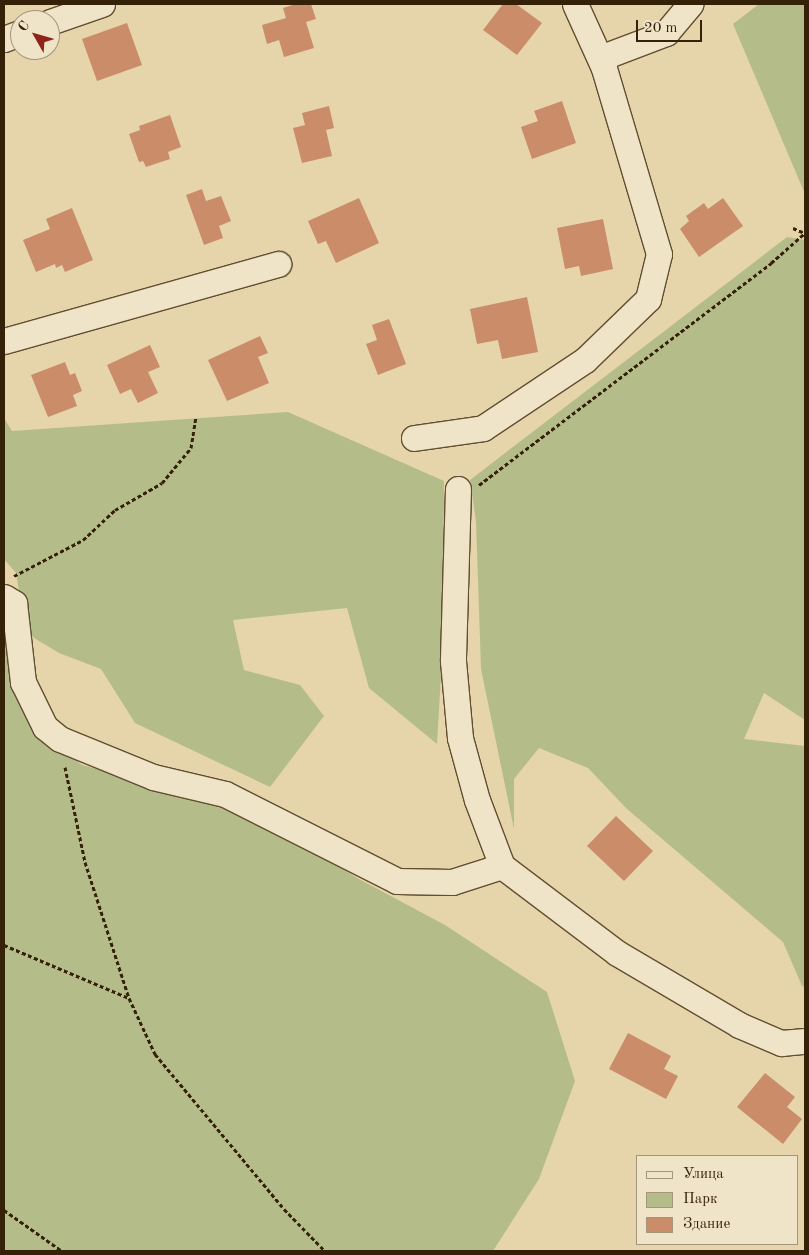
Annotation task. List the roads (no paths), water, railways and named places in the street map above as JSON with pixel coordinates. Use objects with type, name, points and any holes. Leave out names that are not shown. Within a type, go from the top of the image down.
[{"type":"street","points":[[60,19],[102,4]]},
{"type":"street","points":[[414,438],[483,428],[584,360],[648,299],[659,254],[600,58],[575,4]]},
{"type":"street","points":[[600,58],[666,33],[690,4]]},
{"type":"street","points":[[4,341],[278,264]]},
{"type":"street","points":[[458,495],[453,661],[460,738],[477,800],[502,866],[617,953],[739,1025],[781,1043],[805,1042]]},
{"type":"street","points":[[7,588],[14,603],[23,682],[45,727],[60,739],[153,777],[226,794],[397,881],[452,882],[502,866]]}]
